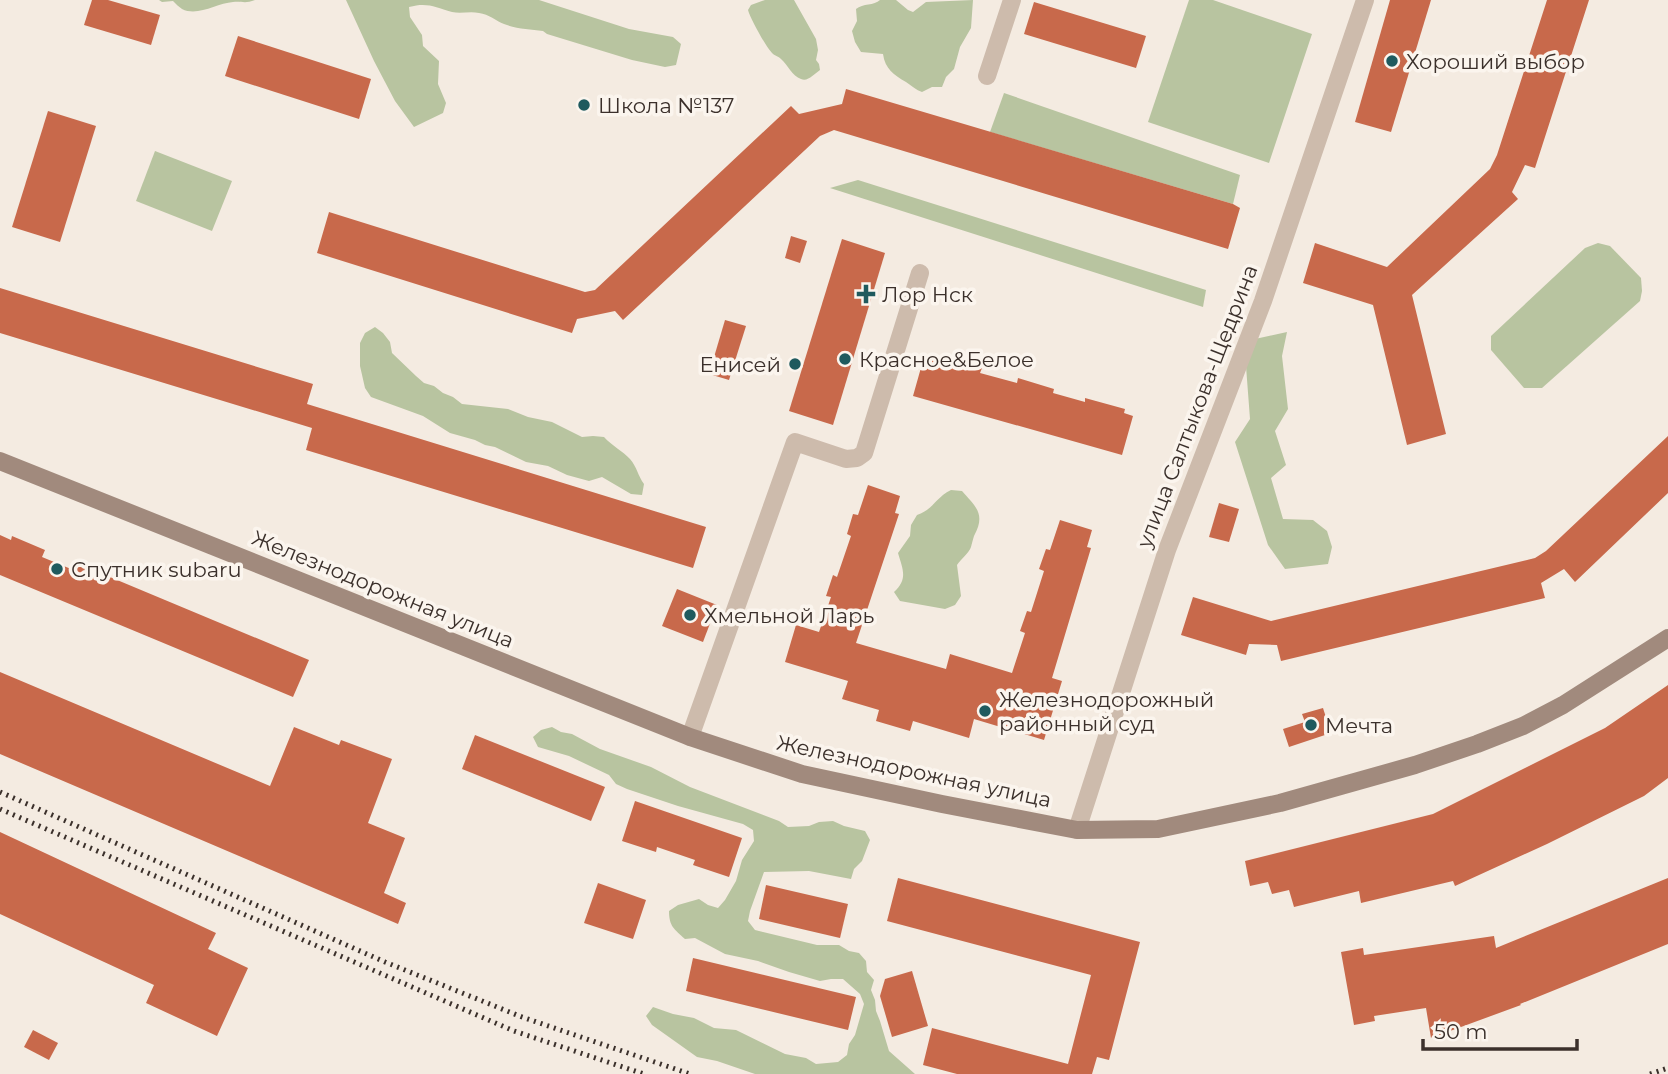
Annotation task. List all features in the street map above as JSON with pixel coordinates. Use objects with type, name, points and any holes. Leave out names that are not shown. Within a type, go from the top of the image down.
[{"type":"street","points":[[986,76],[1012,0]]},
{"type":"street","name":"улица Салтыкова-Щедрина","points":[[1077,830],[1167,550],[1263,301],[1364,0]]},
{"type":"street","points":[[690,737],[795,442],[846,459],[857,458],[864,453],[920,273]]},
{"type":"street","name":"Железнодорожная улица","points":[[0,461],[690,737],[802,774],[1077,830],[1158,829],[1280,803],[1415,765],[1523,726],[1563,705],[1668,638]]},
{"type":"green space","points":[[159,0],[255,0],[188,11],[173,1]]},
{"type":"green space","points":[[346,0],[539,0],[629,29],[673,37],[681,44],[676,65],[665,67],[632,60],[543,31],[509,26],[483,14],[455,13],[426,5],[409,7],[410,17],[422,35],[423,46],[439,61],[438,84],[446,103],[443,113],[414,127],[395,101]]},
{"type":"green space","points":[[765,0],[794,0],[816,39],[816,60],[820,70],[809,79],[798,78],[772,53],[758,32],[748,10],[751,5]]},
{"type":"green space","points":[[880,0],[896,0],[913,12],[926,2],[973,0],[971,28],[960,47],[954,69],[946,77],[942,87],[932,87],[922,92],[891,71],[883,54],[861,52],[852,31],[857,21],[856,9]]},
{"type":"green space","points":[[1189,0],[1213,0],[1312,34],[1269,163],[1148,122]]},
{"type":"green space","points":[[1004,93],[1240,175],[1233,204],[990,132]]},
{"type":"green space","points":[[155,151],[232,181],[212,231],[136,201]]},
{"type":"green space","points":[[858,180],[1206,290],[1203,307],[830,188]]},
{"type":"green space","points":[[1598,243],[1610,246],[1641,278],[1640,301],[1542,388],[1524,388],[1491,350],[1491,336],[1585,248]]},
{"type":"green space","points":[[375,327],[390,342],[392,353],[416,376],[462,404],[508,409],[552,422],[582,437],[604,437],[632,462],[644,484],[642,495],[631,494],[602,477],[589,481],[548,466],[526,462],[495,447],[450,433],[423,416],[371,397],[365,388],[360,366],[360,343],[365,333]]},
{"type":"green space","points":[[1287,332],[1282,356],[1288,409],[1275,431],[1286,465],[1271,478],[1283,519],[1313,520],[1327,531],[1332,547],[1328,564],[1285,569],[1268,545],[1235,442],[1250,419],[1245,353],[1255,339]]},
{"type":"green space","points":[[951,490],[962,491],[975,506],[979,516],[978,528],[970,549],[957,565],[961,596],[955,605],[945,609],[900,601],[894,592],[903,578],[898,553],[910,536],[911,525],[917,515]]},
{"type":"green space","points":[[552,727],[788,827],[833,821],[865,831],[870,840],[851,879],[809,871],[764,872],[748,921],[755,930],[817,945],[839,945],[859,953],[866,961],[867,972],[874,980],[871,990],[889,1051],[915,1074],[755,1074],[697,1057],[652,1025],[646,1016],[653,1007],[694,1018],[714,1028],[736,1030],[785,1054],[806,1058],[816,1064],[838,1062],[847,1055],[864,1004],[860,994],[843,979],[820,981],[758,961],[725,954],[695,938],[685,939],[673,927],[669,911],[678,905],[699,899],[718,908],[736,881],[742,860],[754,841],[753,830],[743,824],[627,789],[616,784],[609,775],[569,756],[538,747],[533,737],[541,730]]},
{"type":"building","points":[[92,0],[108,0],[160,15],[151,45],[84,25]]},
{"type":"building","name":"Хороший выбор","points":[[1390,0],[1431,0],[1391,132],[1355,122]]},
{"type":"building","points":[[1547,0],[1589,0],[1535,168],[1525,165],[1512,192],[1518,199],[1412,295],[1446,434],[1407,445],[1373,305],[1303,283],[1315,243],[1387,267],[1490,169],[1497,155]]},
{"type":"building","points":[[1034,2],[1146,36],[1136,68],[1024,34]]},
{"type":"building","points":[[238,36],[371,79],[359,119],[225,76]]},
{"type":"building","points":[[846,89],[1233,204],[1240,208],[1228,249],[834,130],[820,136],[623,320],[615,311],[577,319],[572,333],[317,253],[329,212],[585,292],[595,290],[791,106],[799,114],[842,104]]},
{"type":"building","points":[[48,111],[96,126],[60,242],[12,227]]},
{"type":"building","points":[[791,236],[807,241],[800,263],[785,258]]},
{"type":"building","points":[[842,239],[885,253],[833,425],[789,411]]},
{"type":"building","points":[[0,288],[313,384],[307,404],[706,527],[693,568],[306,450],[312,428],[0,333]]},
{"type":"building","points":[[725,320],[746,326],[729,380],[709,374]]},
{"type":"building","points":[[924,357],[944,363],[945,358],[982,368],[980,373],[1017,383],[1018,378],[1054,389],[1053,393],[1125,409],[1124,413],[1133,416],[1122,455],[913,396]]},
{"type":"building","points":[[1668,436],[1668,493],[1575,582],[1564,569],[1541,583],[1545,598],[1281,661],[1277,645],[1249,644],[1246,655],[1181,635],[1193,597],[1271,621],[1535,558],[1546,551]]},
{"type":"building","points":[[868,485],[900,496],[895,513],[899,514],[856,643],[946,669],[950,654],[1012,673],[1025,633],[1020,631],[1027,611],[1031,612],[1044,571],[1039,569],[1046,549],[1050,550],[1060,520],[1092,530],[1087,547],[1091,548],[1052,678],[1062,681],[1044,740],[974,719],[969,738],[913,721],[910,731],[876,721],[879,710],[842,699],[848,681],[785,662],[796,625],[819,632],[831,597],[826,596],[833,575],[837,577],[851,536],[847,534],[853,514],[858,515]]},
{"type":"building","points":[[1219,503],[1239,509],[1229,542],[1209,537]]},
{"type":"building","points":[[0,535],[11,540],[12,536],[45,550],[42,557],[71,569],[74,562],[309,660],[293,697],[0,575]]},
{"type":"building","name":"Хмельной Ларь","points":[[677,589],[717,605],[703,642],[662,626]]},
{"type":"building","points":[[0,672],[270,786],[294,727],[339,745],[341,740],[392,759],[368,823],[405,838],[384,893],[406,903],[398,924],[0,754]]},
{"type":"building","points":[[1668,685],[1668,778],[1644,796],[1547,844],[1455,886],[1453,881],[1361,903],[1359,891],[1294,907],[1289,890],[1272,894],[1268,882],[1250,886],[1245,861],[1433,814],[1605,728]]},
{"type":"building","name":"Мечта","points":[[1323,708],[1331,733],[1289,747],[1283,729],[1305,722],[1302,714]]},
{"type":"building","points":[[475,735],[605,787],[591,821],[462,769]]},
{"type":"building","points":[[635,801],[742,838],[729,877],[693,865],[695,860],[657,847],[656,852],[622,841]]},
{"type":"building","points":[[0,832],[216,933],[208,949],[248,968],[217,1036],[146,1003],[154,985],[0,914]]},
{"type":"building","points":[[898,878],[1140,942],[1109,1060],[1097,1057],[1092,1074],[957,1074],[923,1065],[932,1028],[1068,1064],[1091,975],[887,921]]},
{"type":"building","points":[[1668,878],[1668,944],[1521,1005],[1431,1038],[1426,1008],[1374,1016],[1375,1021],[1354,1025],[1341,952],[1363,948],[1364,955],[1494,936],[1496,948]]},
{"type":"building","points":[[598,883],[646,900],[633,939],[584,923]]},
{"type":"building","points":[[766,885],[848,904],[840,938],[759,919]]},
{"type":"building","points":[[693,958],[856,997],[848,1030],[686,991]]},
{"type":"building","points":[[912,971],[928,1026],[892,1037],[880,996],[885,979]]},
{"type":"building","points":[[33,1030],[58,1043],[49,1060],[24,1047]]},
{"type":"railway","points":[[0,792],[385,962],[522,1017],[690,1074]]},
{"type":"railway","points":[[0,809],[514,1031],[644,1074]]},
{"type":"railway","points":[[1650,1074],[1668,1068]]},
{"type":"place","name":"Хороший выбор","points":[[1392,61]]},
{"type":"place","name":"Школа №137","points":[[584,105]]},
{"type":"place","name":"Лор Нск","points":[[866,294]]},
{"type":"place","name":"Красное&Белое","points":[[845,359]]},
{"type":"place","name":"Енисей","points":[[795,364]]},
{"type":"place","name":"Спутник subaru","points":[[57,569]]},
{"type":"place","name":"Хмельной Ларь","points":[[690,615]]},
{"type":"place","name":"Железнодорожный районный суд","points":[[985,711]]},
{"type":"place","name":"Мечта","points":[[1311,725]]}]
